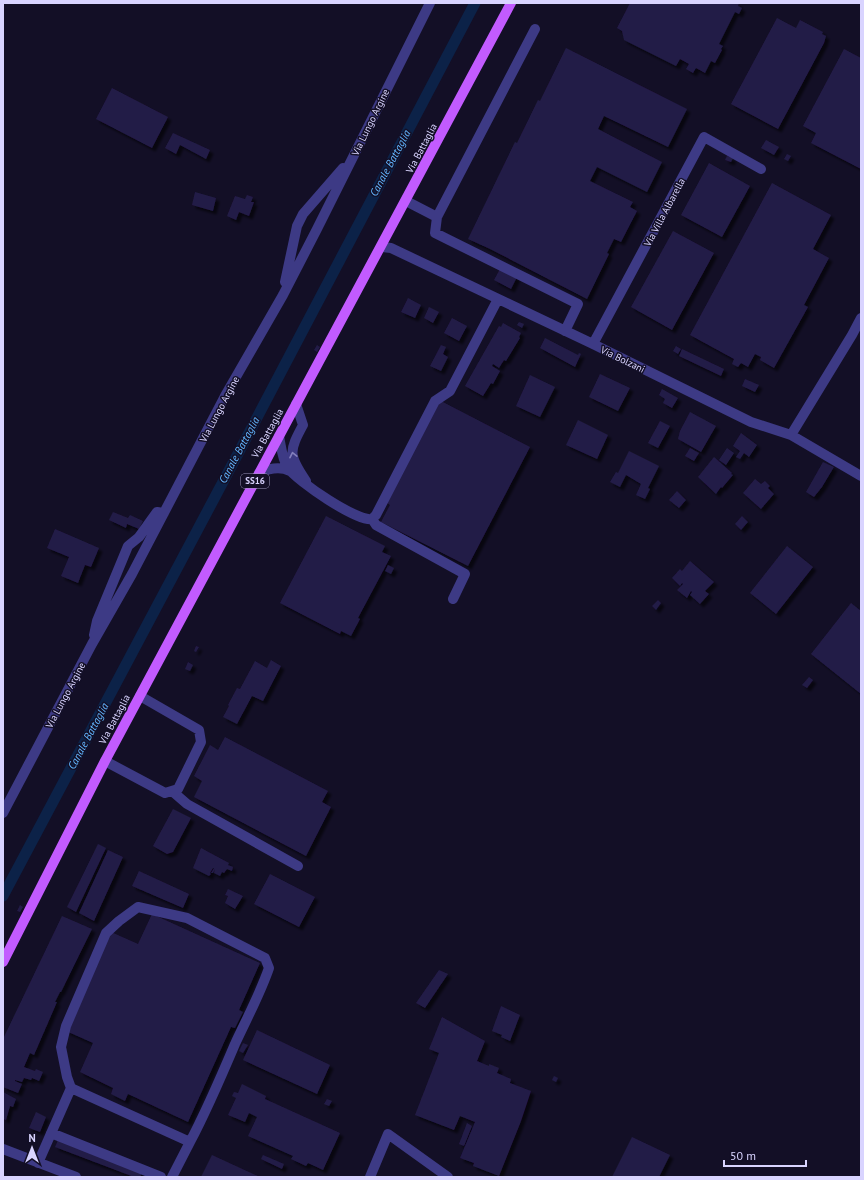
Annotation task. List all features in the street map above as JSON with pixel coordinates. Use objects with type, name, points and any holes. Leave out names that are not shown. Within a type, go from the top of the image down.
[{"type":"main road","name":"Via Battaglia","points":[[3,962],[105,761],[296,404],[382,247],[511,3]]},
{"type":"street","name":"Via Lungo Argine","points":[[3,813],[92,644],[132,574],[226,396],[317,229],[430,3]]},
{"type":"street","points":[[535,29],[437,217],[436,234],[578,304],[566,331]]},
{"type":"street","name":"Via Villa Albarella","points":[[593,344],[704,137],[761,169]]},
{"type":"street","points":[[282,295],[297,226],[303,214],[352,158]]},
{"type":"street","points":[[406,200],[437,217]]},
{"type":"street","name":"Via Bolzani","points":[[382,247],[391,248],[593,344],[751,422],[791,434],[861,476]]},
{"type":"street","points":[[259,473],[275,468],[290,471],[325,498],[364,519],[372,519],[376,515],[435,401],[450,391],[498,299]]},
{"type":"street","points":[[791,434],[861,318]]},
{"type":"street","points":[[296,404],[303,424],[293,442],[292,453],[299,471],[312,489]]},
{"type":"street","points":[[279,436],[283,458],[290,471]]},
{"type":"street","points":[[92,644],[97,621],[128,546],[139,537],[157,512],[164,513]]},
{"type":"street","points":[[372,519],[376,525],[465,574],[453,599]]},
{"type":"street","points":[[105,761],[165,793],[178,789],[201,742],[199,730],[140,696]]},
{"type":"street","points":[[172,791],[187,804],[298,866]]},
{"type":"street","points":[[38,1163],[71,1088],[67,1077],[61,1047],[66,1026],[106,933],[138,907],[188,918],[265,958],[269,968],[261,990],[238,1037],[203,1119],[172,1177]]},
{"type":"street","points":[[71,1088],[190,1142]]},
{"type":"street","points":[[52,1133],[161,1177]]},
{"type":"street","points":[[370,1177],[388,1134],[448,1177]]},
{"type":"street","points":[[3,1149],[76,1177]]},
{"type":"building","points":[[630,3],[739,3],[738,6],[742,8],[739,14],[735,12],[719,44],[723,46],[715,63],[711,61],[705,73],[696,68],[693,73],[686,69],[689,64],[680,59],[676,66],[624,40],[622,31],[617,28]]},
{"type":"building","points":[[777,18],[796,28],[800,20],[823,32],[822,34],[826,36],[824,43],[778,129],[731,104]]},
{"type":"building","points":[[566,48],[687,109],[668,147],[604,116],[598,129],[662,162],[647,192],[597,167],[590,181],[633,202],[630,207],[637,211],[621,242],[614,239],[607,253],[609,254],[587,299],[468,239],[515,142],[517,143],[538,100],[540,101]]},
{"type":"building","points":[[844,49],[861,58],[861,169],[811,143],[816,133],[803,126]]},
{"type":"building","points":[[112,88],[168,117],[152,148],[96,119]]},
{"type":"building","points":[[173,133],[210,150],[206,159],[180,145],[176,154],[165,148]]},
{"type":"building","points":[[766,140],[779,147],[774,155],[761,148]]},
{"type":"building","points":[[787,154],[791,156],[788,161],[784,159]]},
{"type":"building","points":[[727,156],[733,158],[731,162],[725,160]]},
{"type":"building","points":[[709,163],[750,186],[722,237],[681,215]]},
{"type":"building","points":[[772,183],[831,215],[813,249],[829,258],[804,305],[808,307],[774,368],[760,360],[761,357],[755,354],[748,367],[741,363],[738,367],[732,364],[734,359],[690,335]]},
{"type":"building","points":[[195,192],[216,198],[213,211],[192,205]]},
{"type":"building","points":[[247,195],[253,197],[251,202],[254,202],[249,216],[239,212],[236,220],[227,216],[235,196],[245,199]]},
{"type":"building","points":[[673,231],[714,253],[672,330],[631,307]]},
{"type":"building","points":[[500,269],[517,277],[511,289],[494,280]]},
{"type":"building","points":[[408,298],[421,305],[415,318],[401,312]]},
{"type":"building","points":[[429,307],[439,312],[433,323],[424,318]]},
{"type":"building","points":[[452,318],[467,326],[459,341],[444,333]]},
{"type":"building","points":[[519,322],[524,324],[522,328],[517,325]]},
{"type":"building","points":[[503,323],[521,333],[520,338],[506,361],[504,360],[499,368],[493,364],[492,366],[500,371],[493,384],[491,383],[483,396],[465,386],[499,326],[501,327]]},
{"type":"building","points":[[545,338],[578,355],[579,353],[581,354],[575,367],[540,348]]},
{"type":"building","points":[[317,345],[320,347],[317,352],[314,350]]},
{"type":"building","points":[[441,345],[446,347],[443,354],[448,357],[441,371],[430,366]]},
{"type":"building","points":[[676,346],[681,349],[678,354],[673,351]]},
{"type":"building","points":[[682,349],[724,369],[721,376],[679,356]]},
{"type":"building","points":[[600,374],[630,388],[618,411],[589,397]]},
{"type":"building","points":[[530,375],[555,387],[540,417],[516,406]]},
{"type":"building","points":[[745,379],[759,385],[755,392],[742,386]]},
{"type":"building","points":[[662,389],[678,398],[672,408],[663,403],[665,399],[659,395]]},
{"type":"building","points":[[439,400],[530,447],[468,566],[381,522],[390,505],[386,502]]},
{"type":"building","points":[[690,412],[716,426],[701,452],[678,439],[680,431]]},
{"type":"building","points":[[578,420],[608,435],[597,459],[566,445]]},
{"type":"building","points":[[660,421],[670,426],[658,448],[648,443]]},
{"type":"building","points":[[741,433],[757,445],[749,457],[744,453],[740,459],[736,457],[740,451],[733,446]]},
{"type":"building","points":[[690,448],[699,453],[694,461],[685,456]]},
{"type":"building","points":[[727,448],[734,453],[726,465],[719,460]]},
{"type":"building","points":[[629,451],[659,466],[648,488],[650,489],[645,499],[636,495],[641,484],[626,475],[620,487],[610,482],[616,472],[618,473]]},
{"type":"building","points":[[714,457],[733,475],[716,494],[698,477]]},
{"type":"building","points":[[823,462],[834,467],[814,497],[806,492]]},
{"type":"building","points":[[755,479],[761,484],[765,481],[770,486],[768,488],[774,494],[761,509],[743,493]]},
{"type":"building","points":[[677,491],[686,500],[679,508],[669,500]]},
{"type":"building","points":[[113,512],[128,518],[130,515],[143,521],[139,529],[127,524],[126,528],[109,520]]},
{"type":"building","points":[[326,516],[385,546],[382,552],[391,556],[358,618],[360,619],[351,636],[341,631],[340,634],[280,603]]},
{"type":"building","points":[[742,516],[748,522],[741,530],[735,524]]},
{"type":"building","points":[[55,529],[99,548],[91,567],[85,565],[78,583],[61,576],[69,557],[47,548]]},
{"type":"building","points":[[787,546],[813,567],[776,614],[750,593]]},
{"type":"building","points":[[690,561],[714,582],[705,591],[709,594],[700,604],[690,595],[692,592],[691,591],[687,598],[677,590],[683,584],[682,583],[680,586],[672,578],[680,569],[682,571]]},
{"type":"building","points":[[388,565],[394,568],[391,574],[385,571]]},
{"type":"building","points":[[658,600],[661,603],[656,610],[652,606]]},
{"type":"building","points":[[851,603],[861,611],[861,694],[811,654]]},
{"type":"building","points":[[196,646],[199,647],[196,652],[194,651]]},
{"type":"building","points":[[271,660],[281,666],[263,701],[252,696],[237,724],[223,717],[237,688],[240,689],[255,661],[267,668]]},
{"type":"building","points":[[188,662],[193,665],[190,671],[185,669]]},
{"type":"building","points":[[809,677],[813,680],[807,688],[802,685]]},
{"type":"building","points":[[225,737],[328,791],[322,802],[331,807],[306,856],[194,797],[202,781],[194,776],[210,745],[218,750]]},
{"type":"building","points":[[173,809],[191,818],[173,852],[167,854],[153,846]]},
{"type":"building","points":[[98,844],[106,848],[76,912],[67,907]]},
{"type":"building","points":[[201,848],[229,863],[228,865],[233,867],[232,871],[227,869],[224,873],[222,872],[220,876],[214,873],[215,869],[213,873],[211,873],[213,868],[209,876],[193,868]]},
{"type":"building","points":[[108,850],[123,857],[94,921],[79,913]]},
{"type":"building","points":[[139,871],[189,894],[183,908],[132,886]]},
{"type":"building","points":[[270,874],[315,897],[299,927],[254,904]]},
{"type":"building","points":[[228,889],[243,896],[235,909],[225,903],[228,896],[225,895]]},
{"type":"building","points":[[20,905],[23,907],[20,912],[17,911]]},
{"type":"building","points":[[152,914],[260,963],[239,1010],[243,1012],[235,1028],[231,1027],[188,1122],[128,1094],[125,1101],[111,1094],[113,1088],[80,1072],[93,1043],[66,1031],[111,932],[138,944]]},
{"type":"building","points":[[62,916],[92,929],[55,1002],[57,1002],[34,1055],[30,1053],[24,1067],[43,1072],[39,1081],[32,1078],[31,1080],[24,1078],[22,1082],[15,1080],[22,1084],[18,1093],[3,1087],[3,1039]]},
{"type":"building","points":[[439,970],[448,974],[425,1008],[416,1003]]},
{"type":"building","points":[[501,1006],[520,1015],[510,1041],[501,1037],[502,1035],[492,1031]]},
{"type":"building","points":[[442,1017],[485,1041],[477,1061],[499,1068],[497,1073],[511,1079],[510,1083],[531,1091],[521,1121],[499,1176],[473,1166],[474,1163],[460,1158],[475,1122],[460,1116],[454,1130],[415,1115],[439,1053],[429,1049]]},
{"type":"building","points":[[257,1030],[330,1065],[317,1094],[243,1060]]},
{"type":"building","points":[[243,1043],[248,1045],[243,1053],[239,1051]]},
{"type":"building","points":[[554,1076],[558,1078],[556,1082],[552,1080]]},
{"type":"building","points":[[242,1084],[266,1096],[265,1099],[340,1133],[323,1170],[308,1163],[306,1166],[291,1159],[293,1156],[248,1136],[257,1117],[249,1113],[245,1122],[228,1115],[236,1098],[232,1096],[234,1092],[238,1093]]},
{"type":"building","points":[[3,1092],[16,1099],[13,1107],[10,1106],[6,1120],[3,1119]]},
{"type":"building","points":[[327,1099],[332,1101],[329,1106],[324,1104]]},
{"type":"building","points":[[36,1112],[46,1117],[40,1132],[29,1128]]},
{"type":"building","points":[[467,1123],[472,1126],[464,1146],[459,1144]]},
{"type":"building","points":[[632,1137],[670,1155],[659,1177],[612,1177]]},
{"type":"building","points":[[58,1140],[142,1172],[140,1177],[134,1177],[55,1147]]},
{"type":"building","points":[[212,1155],[260,1177],[201,1177]]},
{"type":"building","points":[[263,1155],[284,1164],[282,1169],[261,1159]]},
{"type":"waterway","name":"Canale Battaglia","points":[[3,896],[475,3]]}]
